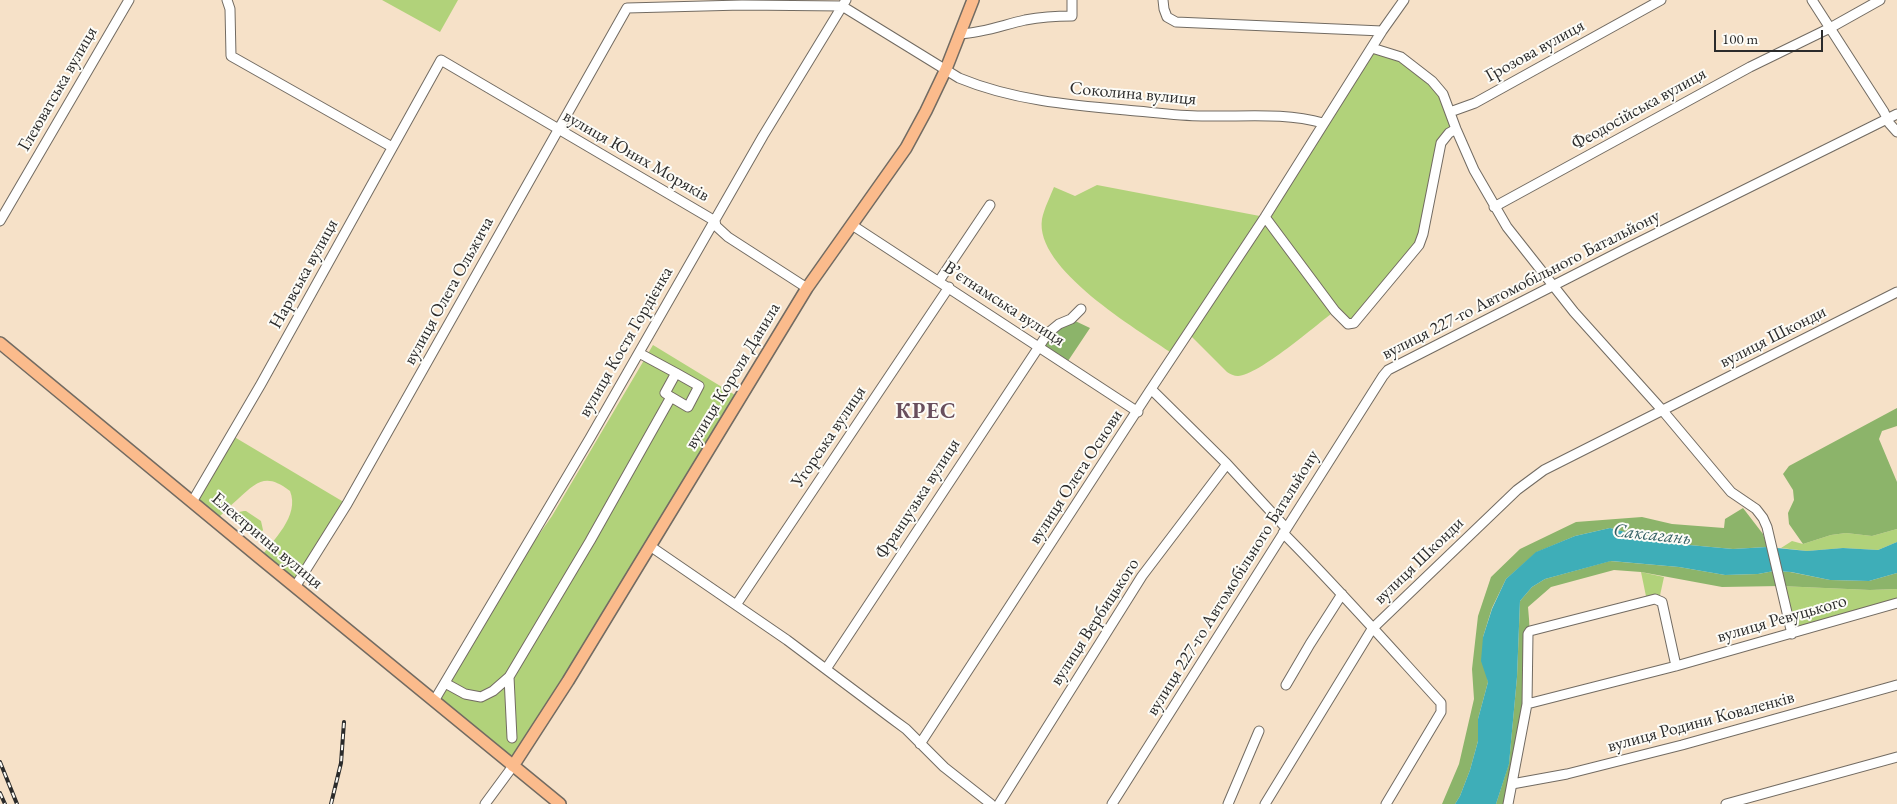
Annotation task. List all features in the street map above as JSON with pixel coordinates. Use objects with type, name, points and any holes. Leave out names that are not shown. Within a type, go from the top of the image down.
[{"type":"main road","name":"вулиця Короля Данила","points":[[513,766],[568,682],[807,288],[906,148],[946,69],[973,0]]},
{"type":"main road","name":"Електрична вулиця","points":[[0,343],[294,587],[560,804]]},
{"type":"street","name":"Глеюватська вулиця","points":[[0,220],[128,0]]},
{"type":"street","points":[[228,0],[230,8],[231,56],[392,147]]},
{"type":"street","points":[[960,34],[979,32],[1048,16],[1072,16],[1072,0]]},
{"type":"street","points":[[1163,0],[1167,17],[1176,22],[1382,31]]},
{"type":"street","name":"вулиця Олега Основи","points":[[920,744],[1265,217],[1323,123],[1404,0]]},
{"type":"street","name":"Грозова вулиця","points":[[1450,112],[1475,103],[1661,0]]},
{"type":"street","points":[[1812,0],[1897,132]]},
{"type":"street","name":"Феодосійська вулиця","points":[[1494,207],[1750,67],[1830,28],[1880,0]]},
{"type":"street","points":[[742,2],[844,3]]},
{"type":"street","name":"вулиця Олега Ольжича","points":[[294,587],[352,496],[627,8],[742,2]]},
{"type":"street","name":"Соколина вулиця","points":[[844,3],[959,78],[1030,100],[1199,116],[1297,117],[1323,123]]},
{"type":"street","name":"вулиця Костя Гордієнка","points":[[434,701],[639,353],[763,136],[844,3]]},
{"type":"street","points":[[1372,48],[1401,57],[1432,81],[1443,94],[1474,170],[1494,207],[1552,287],[1736,496],[1749,504],[1763,518],[1792,634]]},
{"type":"street","name":"вулиця Юних Моряків","points":[[441,60],[715,221],[716,226],[728,236],[807,288]]},
{"type":"street","name":"Нарвська вулиця","points":[[192,502],[261,384],[441,60]]},
{"type":"street","name":"вулиця 227-го Автомобільного Батальйону","points":[[1112,804],[1388,370],[1897,114]]},
{"type":"street","points":[[1265,217],[1335,311],[1348,324],[1354,323],[1418,245],[1423,234],[1441,143],[1449,133],[1456,129]]},
{"type":"street","points":[[939,281],[990,205]]},
{"type":"street","name":"Вʼєтнамська вулиця","points":[[852,225],[1138,412]]},
{"type":"street","name":"Угорська вулиця","points":[[736,605],[948,288]]},
{"type":"street","name":"вулиця Шконди","points":[[1264,804],[1372,629],[1530,480],[1544,470],[1897,292]]},
{"type":"street","name":"Французька вулиця","points":[[826,669],[1048,333],[1059,324],[1071,319],[1081,309]]},
{"type":"street","points":[[639,353],[676,373],[699,386],[688,406],[665,393],[676,373]]},
{"type":"street","points":[[1151,389],[1227,464],[1372,629],[1441,703],[1442,712],[1386,804]]},
{"type":"street","points":[[445,684],[465,694],[481,697],[493,691],[509,676],[590,541],[672,397]]},
{"type":"street","name":"вулиця Вербицького","points":[[999,804],[1142,576],[1227,464]]},
{"type":"street","points":[[650,546],[826,669],[906,729],[944,767],[990,804]]},
{"type":"street","points":[[1286,685],[1342,594]]},
{"type":"street","points":[[1508,804],[1527,704],[1528,634],[1530,631],[1647,601],[1659,600],[1662,602],[1676,666]]},
{"type":"street","name":"вулиця Ревуцького","points":[[1527,704],[1676,666],[1897,603]]},
{"type":"street","points":[[509,676],[512,738]]},
{"type":"street","name":"вулиця Родини Коваленків","points":[[1512,784],[1567,774],[1663,750],[1897,685]]},
{"type":"street","points":[[1228,804],[1259,731]]},
{"type":"street","points":[[1726,804],[1897,757]]},
{"type":"street","points":[[485,804],[513,766]]},
{"type":"green space","points":[[382,0],[458,0],[440,32]]},
{"type":"green space","points":[[1372,48],[1391,53],[1432,81],[1456,129],[1444,138],[1423,234],[1354,323],[1335,311],[1273,359],[1247,373],[1235,376],[1227,372],[1188,333],[1173,354],[1091,296],[1070,277],[1054,258],[1044,238],[1042,219],[1054,187],[1075,196],[1097,185],[1265,217]]},
{"type":"green space","points":[[1071,319],[1090,328],[1066,364],[1039,346],[1048,333]]},
{"type":"green space","points":[[653,345],[740,398],[513,766],[434,701],[505,583],[552,516]]},
{"type":"green space","points":[[1897,408],[1897,426],[1882,431],[1879,439],[1897,482],[1897,529],[1872,536],[1846,533],[1831,535],[1803,544],[1789,524],[1788,513],[1794,500],[1793,490],[1783,474],[1789,466]]},
{"type":"green space","points":[[231,435],[347,504],[295,587],[260,558],[284,527],[291,509],[290,491],[275,482],[263,481],[245,493],[215,521],[192,502]]},
{"type":"green space","points":[[1743,508],[1763,534],[1767,547],[1733,549],[1667,543],[1610,528],[1575,536],[1537,552],[1506,579],[1492,608],[1483,637],[1488,682],[1478,719],[1478,741],[1470,770],[1455,804],[1442,804],[1459,764],[1474,699],[1472,669],[1478,616],[1491,577],[1520,549],[1576,522],[1642,517],[1672,524],[1724,528],[1725,519]]},
{"type":"green space","points":[[246,511],[261,521],[263,530],[258,538],[253,537],[233,520],[237,513]]},
{"type":"green space","points":[[1897,529],[1897,542],[1878,550],[1843,548],[1807,551],[1781,548],[1792,541],[1803,544],[1831,535],[1846,533],[1872,536]]},
{"type":"green space","points":[[1610,561],[1679,567],[1725,575],[1758,574],[1774,571],[1790,572],[1830,580],[1869,581],[1897,573],[1897,589],[1870,590],[1780,586],[1722,587],[1641,572],[1614,570],[1551,587],[1528,607],[1530,657],[1522,730],[1508,804],[1496,804],[1509,763],[1517,677],[1520,601],[1532,587],[1545,579]]},
{"type":"green space","points":[[1641,572],[1664,577],[1659,600],[1647,601]]},
{"type":"green space","points":[[1780,586],[1870,590],[1897,589],[1897,603],[1792,634]]},
{"type":"water","points":[[1610,528],[1667,543],[1733,549],[1767,547],[1807,551],[1843,548],[1878,550],[1897,542],[1897,573],[1869,581],[1830,580],[1791,572],[1774,571],[1758,574],[1725,575],[1679,567],[1611,561],[1545,579],[1532,587],[1520,601],[1517,677],[1509,764],[1496,804],[1455,804],[1470,770],[1478,741],[1478,719],[1488,682],[1481,661],[1483,637],[1492,609],[1506,579],[1536,552],[1575,536]]},
{"type":"railway","points":[[331,804],[341,763],[344,722]]},
{"type":"railway","points":[[0,762],[17,804]]},
{"type":"railway","points":[[0,793],[5,804]]},
{"type":"district","name":"КРЕС","points":[[926,412]]},
{"type":"water label","name":"Саксагань","points":[[1652,535]]}]
